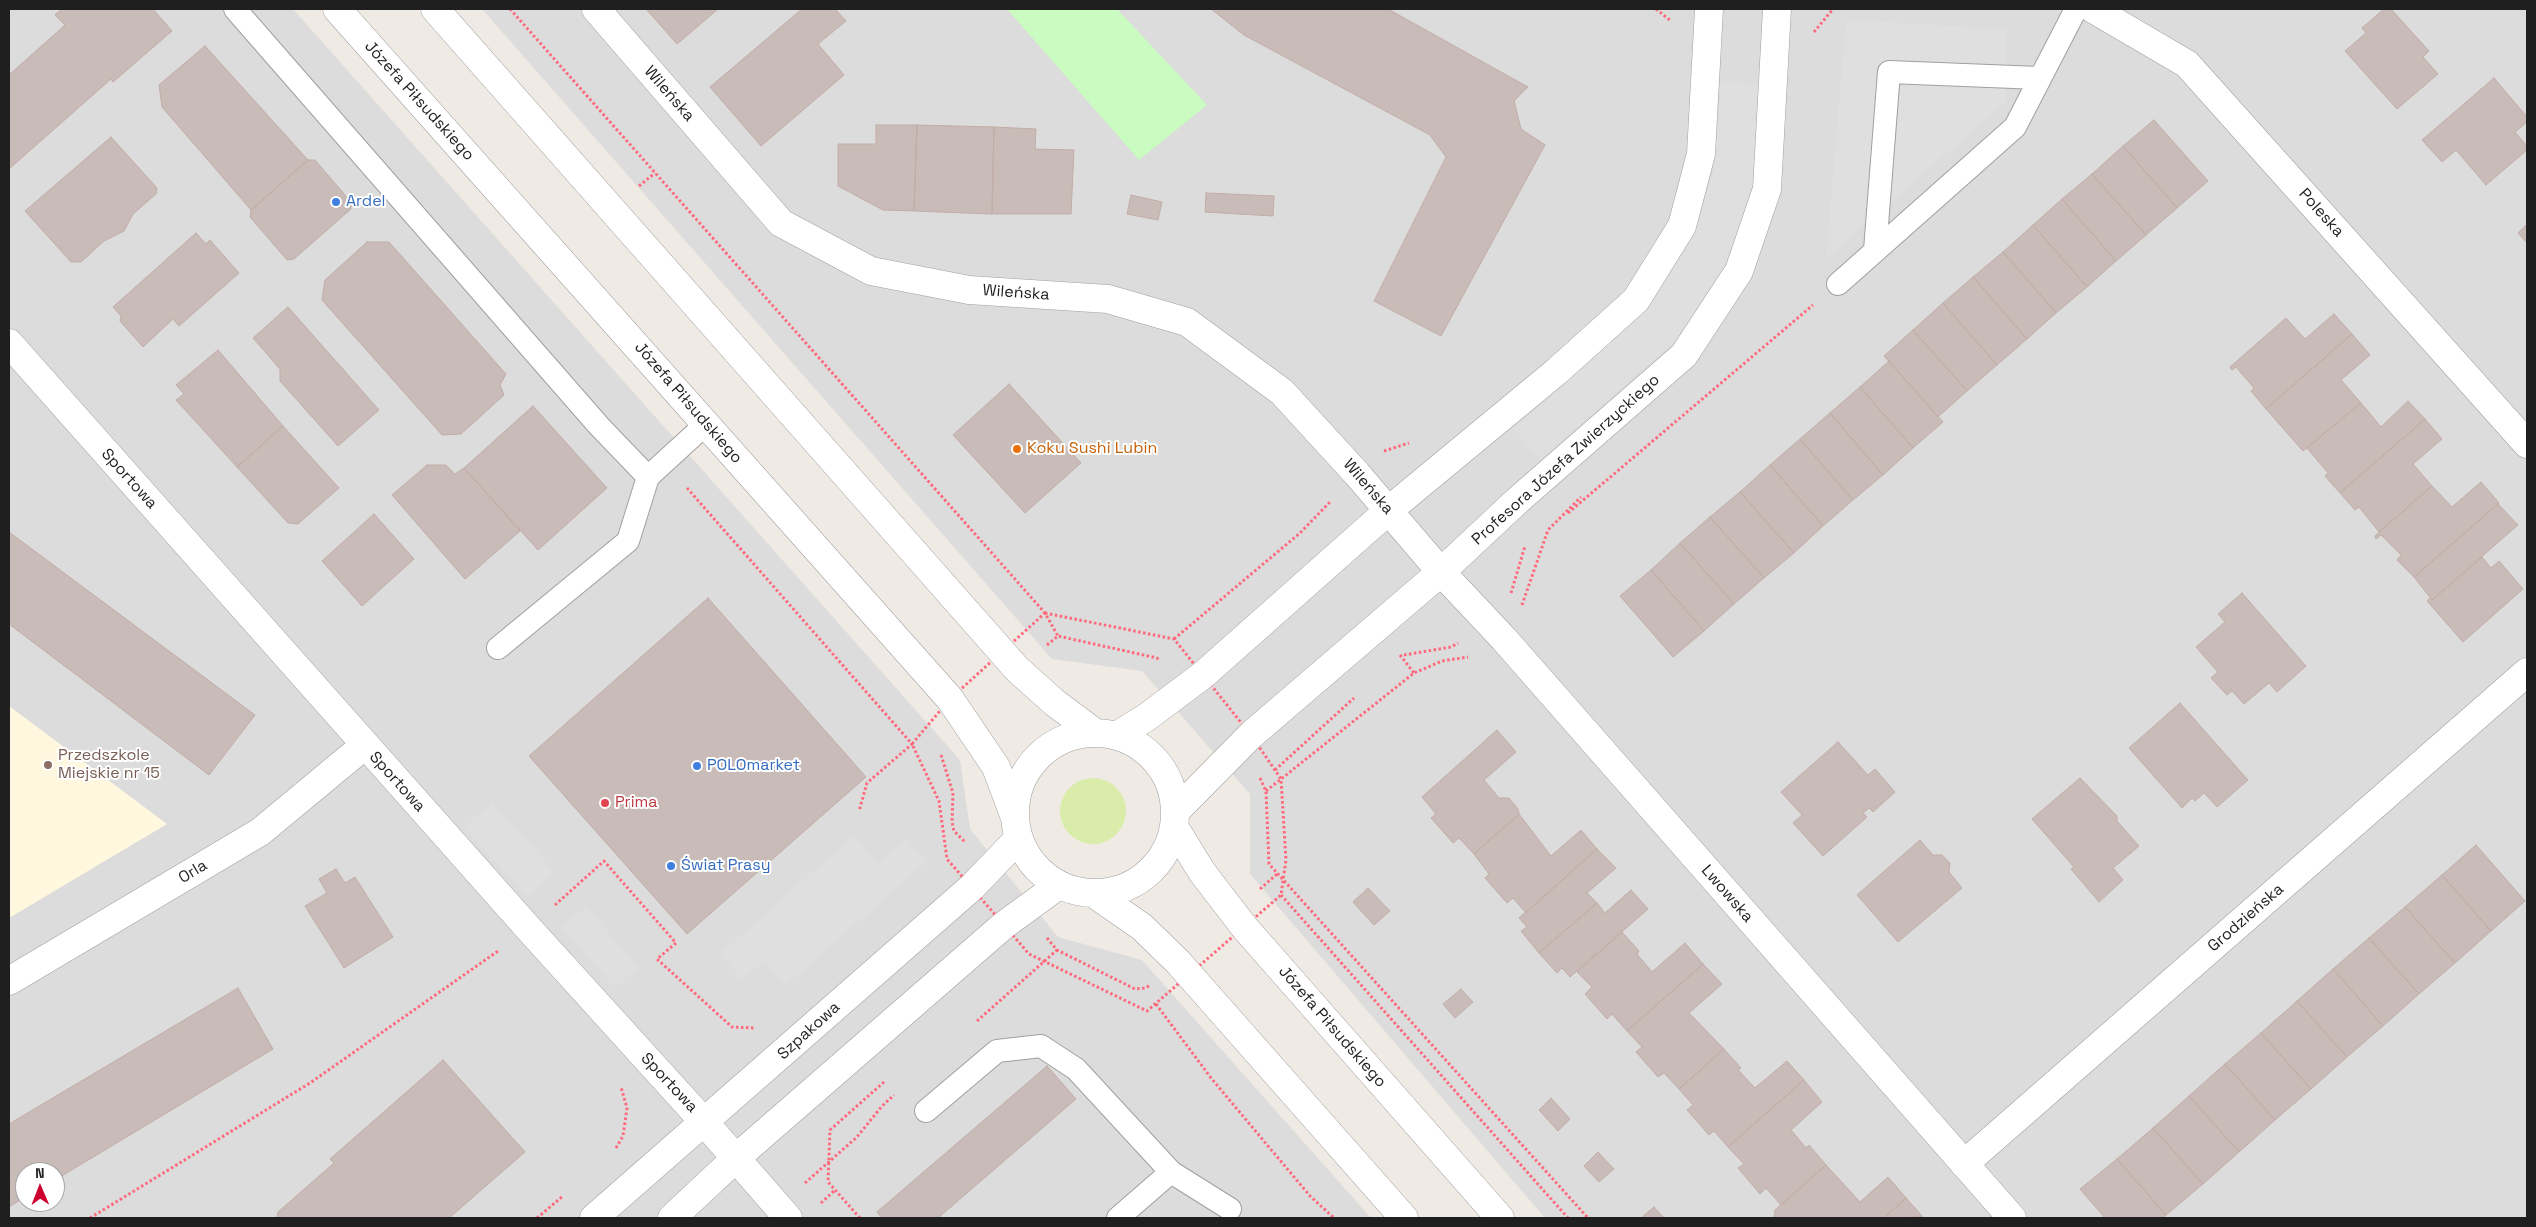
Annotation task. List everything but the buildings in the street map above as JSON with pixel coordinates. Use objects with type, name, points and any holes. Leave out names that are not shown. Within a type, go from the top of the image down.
[{"type":"street","name":"Józefa Piłsudskiego","points":[[337,9],[950,699],[996,767],[1016,827]]},
{"type":"street","points":[[435,9],[1017,670],[1055,704],[1106,733],[1141,746],[1160,764],[1172,786],[1175,820],[1164,855],[1146,876],[1121,889],[1094,893],[1075,891],[1058,885],[1041,873],[1028,858],[1016,827],[1017,789],[1028,766],[1046,748],[1069,736],[1106,733],[1184,689],[1388,510],[1556,372],[1636,300],[1682,226],[1701,154],[1709,9]]},
{"type":"street","name":"Wileńska","points":[[596,9],[781,223],[871,271],[969,290],[1108,299],[1187,322],[1282,392],[1357,474],[1441,572]]},
{"type":"street","name":"Profesora Józefa Zwierzyckiego","points":[[1175,820],[1236,750],[1441,572],[1518,500],[1684,355],[1739,271],[1767,189],[1777,9]]},
{"type":"street","name":"Poleska","points":[[2093,9],[2187,64],[2527,444]]},
{"type":"street","name":"Sportowa","points":[[9,343],[529,929],[705,1122],[788,1218]]},
{"type":"street","name":"Lwowska","points":[[1441,572],[1496,630],[2012,1218]]},
{"type":"street","name":"Grodzieńska","points":[[1964,1164],[2527,672]]},
{"type":"street","name":"Orla","points":[[9,981],[260,832],[365,745]]},
{"type":"street","name":"Józefa Piłsudskiego","points":[[1175,820],[1202,872],[1232,913],[1500,1218]]},
{"type":"street","name":"Szpakowa","points":[[594,1218],[784,1053],[989,869],[1016,827]]},
{"type":"street","points":[[672,1218],[736,1158],[1024,910],[1058,885]]},
{"type":"street","points":[[1094,893],[1142,927],[1178,962],[1404,1218]]},
{"type":"lane","points":[[235,9],[599,426],[648,477]]},
{"type":"lane","points":[[1838,284],[2015,127],[2076,9]]},
{"type":"lane","points":[[1876,250],[1889,72],[2039,78]]},
{"type":"lane","points":[[498,648],[628,541],[648,477],[706,424]]},
{"type":"lane","points":[[926,1111],[997,1051],[1041,1046],[1076,1069],[1171,1172],[1230,1209]]},
{"type":"lane","points":[[1118,1218],[1171,1172]]},
{"type":"path","points":[[510,9],[1045,613],[1058,636],[1157,658],[1184,689]]},
{"type":"path","points":[[1656,9],[1675,24]]},
{"type":"path","points":[[613,209],[654,173]]},
{"type":"path","points":[[1393,662],[1400,656],[1408,654],[1450,648],[1496,630],[1518,616],[1548,530],[1838,284]]},
{"type":"path","points":[[1174,639],[1300,533],[1378,453],[1416,441]]},
{"type":"path","points":[[664,462],[912,744],[867,783],[859,811]]},
{"type":"path","points":[[1266,791],[1414,673],[1442,661],[1482,653],[1496,630]]},
{"type":"path","points":[[1017,670],[1058,636]]},
{"type":"path","points":[[1275,770],[1360,694]]},
{"type":"path","points":[[964,718],[940,739],[938,748],[953,793],[952,822],[954,831],[989,869]]},
{"type":"path","points":[[1236,750],[1262,781],[1266,791],[1269,864],[1276,874],[1350,952],[1588,1218]]},
{"type":"path","points":[[90,1218],[310,1083],[529,929],[604,861],[676,942],[657,960],[732,1027],[764,1029],[784,1053]]},
{"type":"path","points":[[1232,913],[1276,874]]},
{"type":"path","points":[[1281,895],[1568,1218]]},
{"type":"path","points":[[1024,910],[1057,950],[1135,989],[1146,988],[1178,962]]},
{"type":"path","points":[[1022,961],[1029,954],[1147,1011],[1156,1004],[1211,1078],[1297,1181],[1334,1218]]},
{"type":"path","points":[[860,1218],[828,1182],[830,1130],[886,1080]]},
{"type":"path","points":[[610,1154],[622,1136],[625,1124],[626,1108],[620,1083]]},
{"type":"path","points":[[816,1089],[841,1119]]},
{"type":"path","points":[[537,1218],[564,1194]]},
{"type":"shaded area","points":[[9,9],[293,9],[960,760],[970,829],[1058,937],[1142,960],[1371,1218],[9,1218]]},
{"type":"shaded area","points":[[482,9],[2527,9],[2527,1218],[1545,1218],[1250,874],[1250,794],[1142,671],[1052,659]]},
{"type":"shaded area","points":[[1846,20],[2006,29],[2006,102],[1826,258]]},
{"type":"shaded area","points":[[1721,82],[1760,84],[1753,185],[1728,264],[1673,343],[1541,459],[1513,429],[1642,314],[1691,239],[1714,171]]},
{"type":"shaded area","name":"Przedszkole Miejskie nr 15","points":[[9,706],[167,824],[9,918]]},
{"type":"shaded area","points":[[492,802],[555,872],[528,898],[464,827]]},
{"type":"shaded area","points":[[854,835],[878,862],[906,838],[928,861],[786,985],[764,961],[742,980],[720,954]]},
{"type":"shaded area","points":[[586,907],[639,967],[615,988],[561,928]]},
{"type":"green space","points":[[1007,9],[1117,9],[1207,105],[1139,160]]},
{"type":"green space","points":[[1093,778],[1106,781],[1116,788],[1123,798],[1126,811],[1123,824],[1116,834],[1106,841],[1093,844],[1080,841],[1070,834],[1063,824],[1060,811],[1063,798],[1070,788],[1080,781]]},
{"type":"place","name":"Ardel","points":[[336,202]]},
{"type":"place","name":"Koku Sushi Lubin","points":[[1017,449]]},
{"type":"place","name":"Przedszkole Miejskie nr 15","points":[[48,765]]},
{"type":"place","name":"POLOmarket","points":[[697,766]]},
{"type":"place","name":"Prima","points":[[605,803]]},
{"type":"place","name":"Świat Prasy","points":[[671,866]]}]
